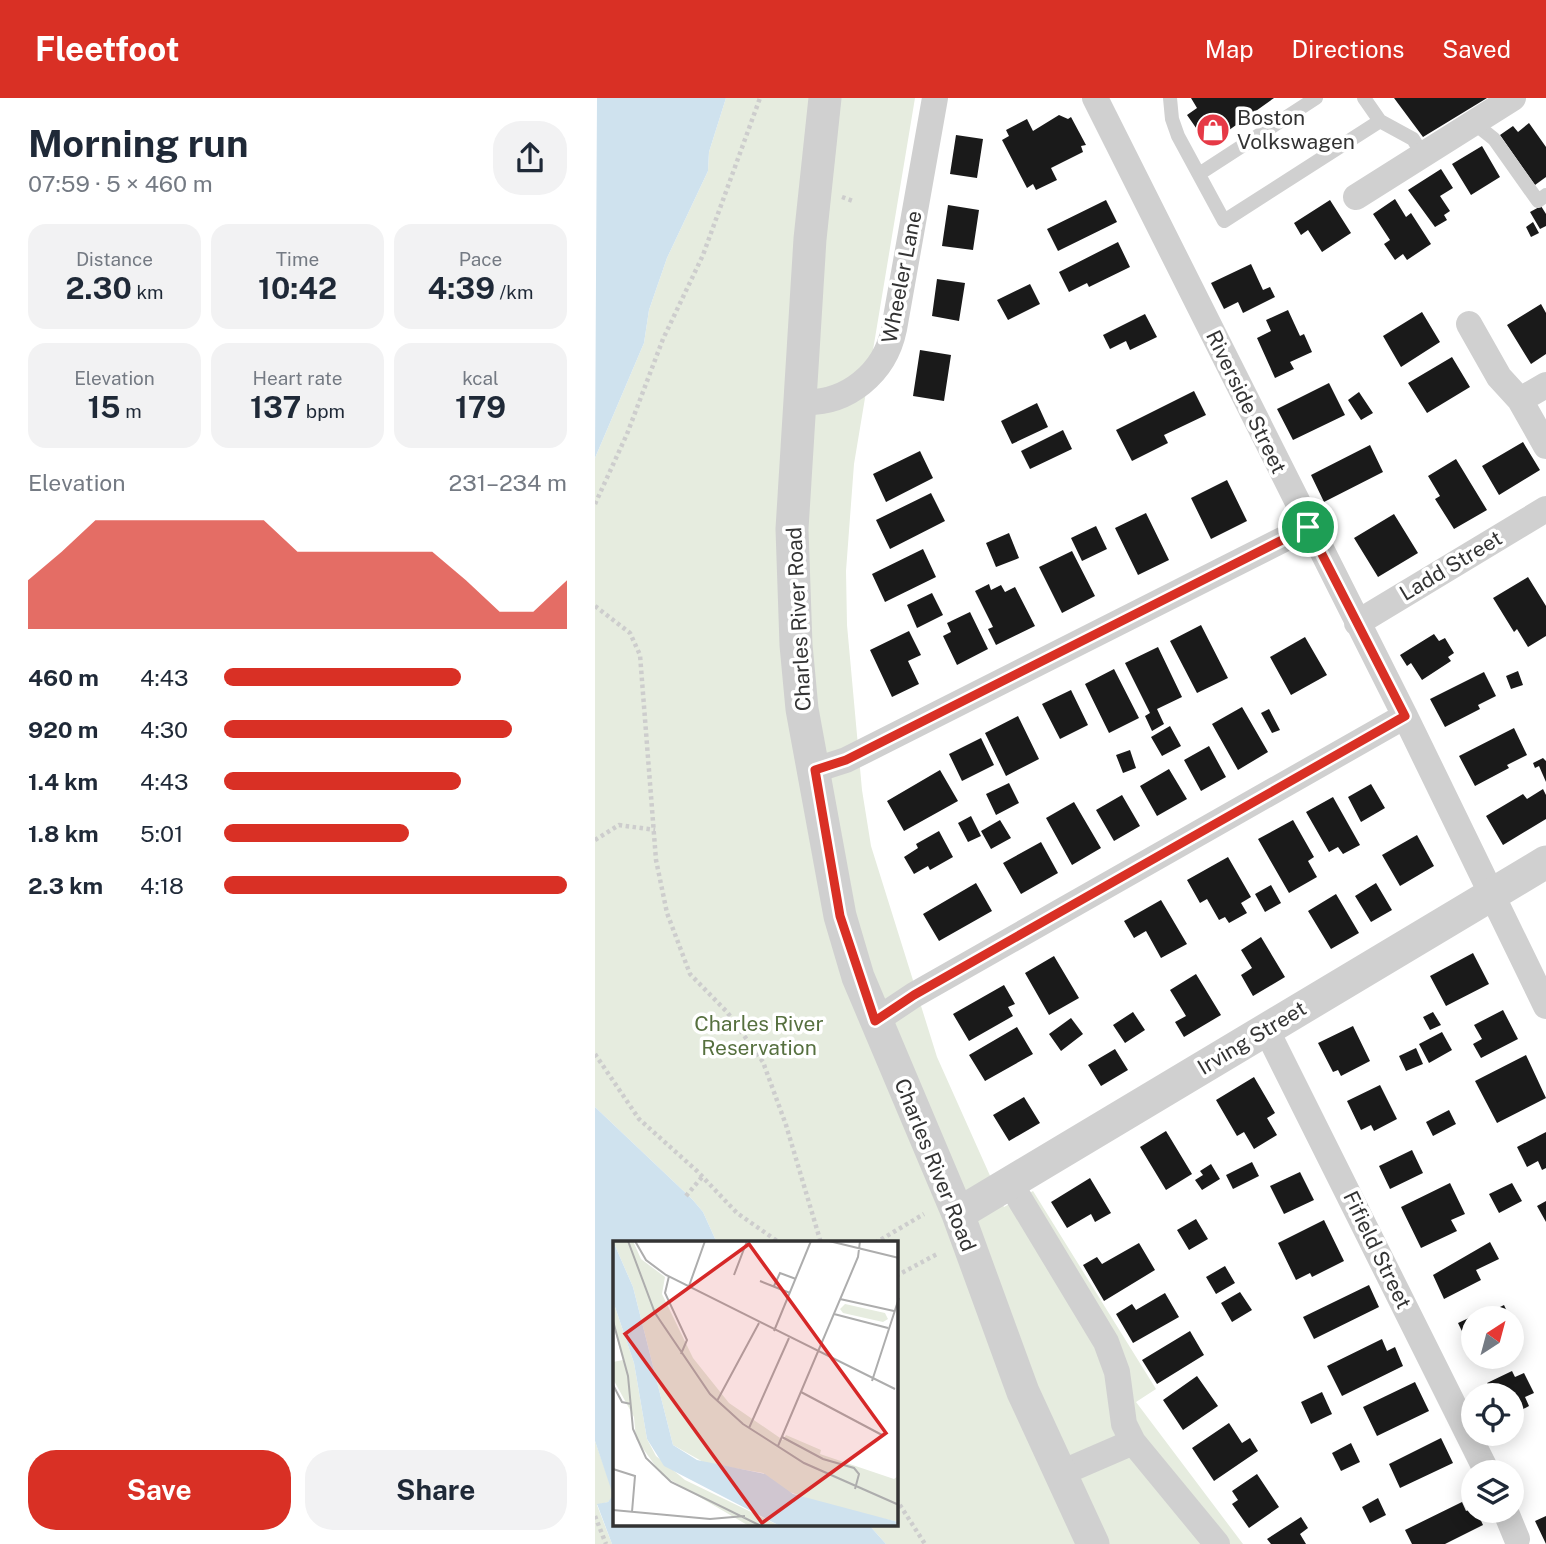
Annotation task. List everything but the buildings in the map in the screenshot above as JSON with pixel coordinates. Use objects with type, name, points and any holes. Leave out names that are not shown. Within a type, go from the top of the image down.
[{"type":"street","name":"Charles River Road","points":[[825,98],[811,229],[792,529],[795,632],[802,709],[840,916],[875,1021],[958,1214],[1023,1392],[1093,1544]]},
{"type":"street","name":"Wheeler Lane","points":[[801,402],[818,402],[843,395],[867,379],[886,355],[894,328],[935,98]]},
{"type":"street","name":"Riverside Street","points":[[1095,98],[1405,716],[1546,1006]]},
{"type":"street","points":[[1356,197],[1513,98]]},
{"type":"street","points":[[1469,324],[1499,377],[1520,400],[1546,446]]},
{"type":"street","points":[[1520,400],[1546,385]]},
{"type":"street","name":"Ladd Street","points":[[1357,623],[1546,509]]},
{"type":"street","points":[[815,770],[846,760],[1308,527]]},
{"type":"street","points":[[875,1021],[997,947],[1405,716]]},
{"type":"street","name":"Irving Street","points":[[958,1214],[1546,862]]},
{"type":"street","name":"Fifield Street","points":[[1266,1029],[1481,1460]]},
{"type":"street","points":[[1010,1183],[1106,1342],[1117,1373],[1124,1424],[1133,1442],[1217,1544]]},
{"type":"street","points":[[1059,1474],[1133,1442]]},
{"type":"street","points":[[1510,1523],[1517,1539]]},
{"type":"lane","points":[[1170,98],[1174,127],[1224,221],[1380,121]]},
{"type":"lane","points":[[1199,174],[1316,98]]},
{"type":"lane","points":[[1364,98],[1380,121],[1413,139],[1423,155]]},
{"type":"lane","points":[[1474,123],[1494,139],[1538,201],[1546,195]]},
{"type":"path","points":[[595,504],[627,434],[663,339],[703,255],[760,98]]},
{"type":"path","points":[[595,606],[630,633],[640,655],[656,860],[667,913],[690,975],[727,1012],[763,1062],[786,1125],[820,1241]]},
{"type":"path","points":[[595,840],[619,825],[655,830]]},
{"type":"path","points":[[595,1055],[639,1119],[737,1213],[777,1241]]},
{"type":"path","points":[[686,1196],[702,1177]]},
{"type":"path","points":[[878,1241],[924,1214]]},
{"type":"path","points":[[898,1275],[939,1253]]},
{"type":"path","points":[[898,1502],[925,1544]]},
{"type":"path","points":[[595,1517],[606,1544]]},
{"type":"green space","name":"Charles River Reservation","points":[[726,98],[915,98],[854,464],[846,571],[847,625],[862,790],[871,846],[937,1057],[1004,1207],[1033,1191],[1156,1389],[1136,1402],[1243,1544],[886,1544],[870,1526],[898,1526],[898,1241],[716,1241],[703,1212],[692,1199],[595,1107],[595,458],[644,343],[649,310],[667,258],[708,171],[709,152]]},
{"type":"green space","points":[[595,1441],[613,1496],[608,1502],[597,1505],[612,1544],[595,1544]]},
{"type":"water","points":[[597,98],[726,98],[709,152],[708,171],[667,258],[649,310],[644,343],[595,458]]},
{"type":"water","points":[[595,1107],[692,1199],[703,1212],[716,1241],[613,1241],[613,1495],[595,1441]]},
{"type":"water","points":[[613,1495],[613,1526],[870,1526],[886,1544],[612,1544],[597,1504],[608,1502]]},
{"type":"place","name":"Boston Volkswagen","points":[[1213,130]]},
{"type":"route","points":[[1308,527],[1405,716],[914,995],[875,1021],[858,977],[840,916],[815,770],[846,760],[1308,527]]}]
